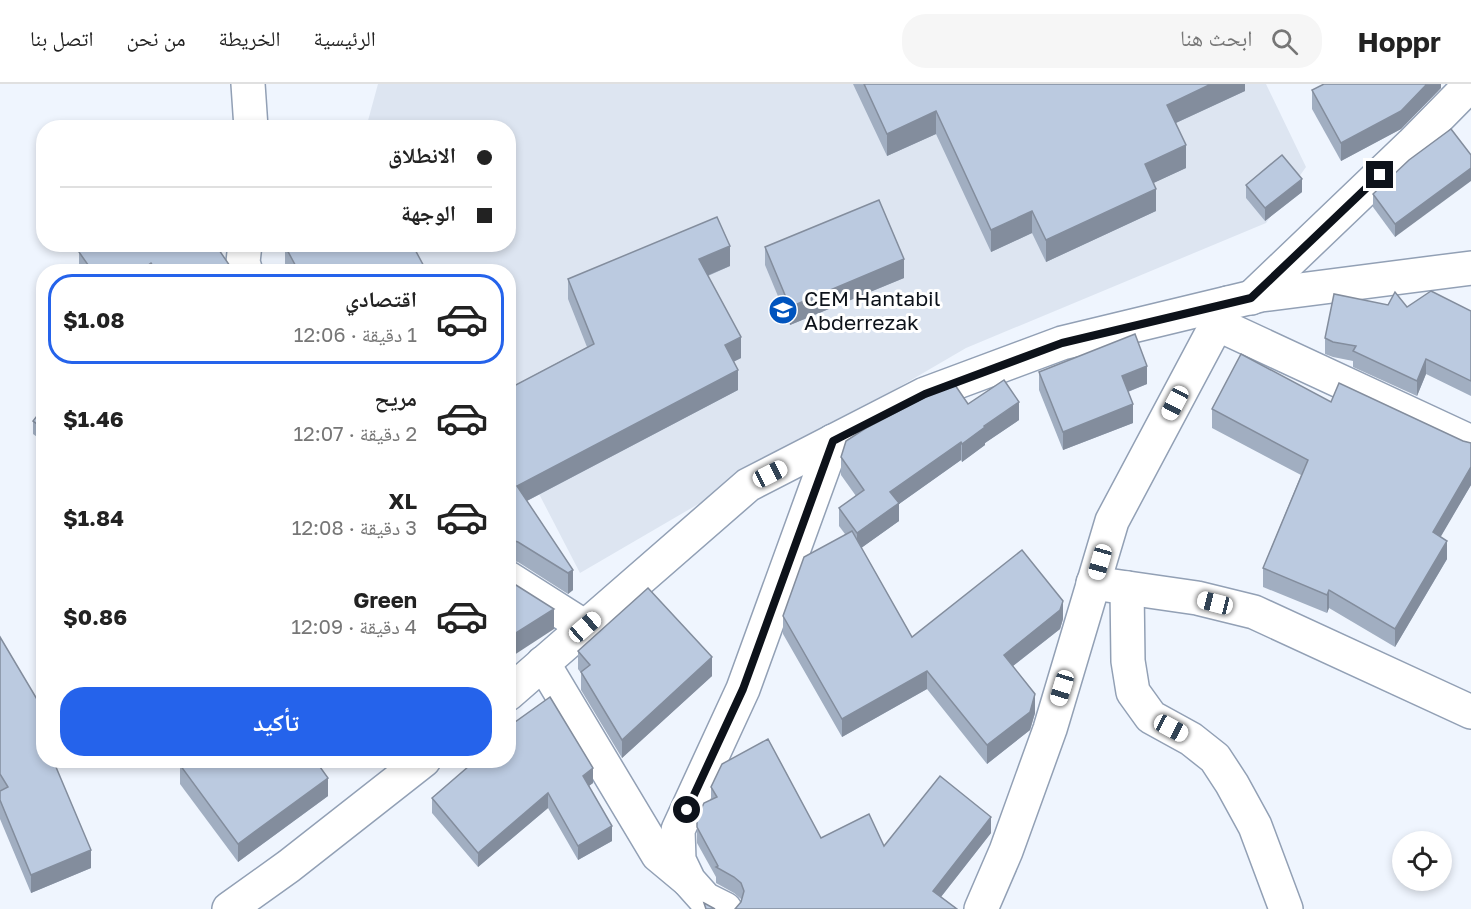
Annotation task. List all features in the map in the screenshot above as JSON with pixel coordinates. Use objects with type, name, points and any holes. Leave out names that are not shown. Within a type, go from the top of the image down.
[{"type":"street","points":[[248,84],[250,120]]},
{"type":"street","points":[[981,909],[1006,851],[1050,729],[1112,521],[1232,308],[1412,144],[1471,84]]},
{"type":"street","points":[[516,687],[748,485],[925,394],[1062,343],[1232,308],[1261,296],[1471,268]]},
{"type":"street","points":[[1232,308],[1471,442]]},
{"type":"street","points":[[689,881],[679,860],[678,830],[743,689],[833,441]]},
{"type":"street","points":[[516,583],[585,627]]},
{"type":"street","points":[[1094,583],[1197,598],[1254,612],[1471,712]]},
{"type":"street","points":[[1127,588],[1128,661],[1133,692],[1151,717],[1191,739],[1215,758],[1256,826],[1286,909]]},
{"type":"street","points":[[543,663],[658,855],[689,881],[705,899],[725,909]]},
{"type":"street","points":[[229,909],[289,866],[414,768]]},
{"type":"shaded area","name":"CEM Hantabil Abderrezak","points":[[378,84],[1266,84],[1306,167],[1266,223],[966,348],[580,573],[516,450],[516,264],[418,264],[412,252],[516,252],[516,120],[368,120]]},
{"type":"building","points":[[864,84],[1211,84],[1167,105],[1186,145],[1145,164],[1156,189],[1046,240],[1032,211],[991,230],[936,111],[887,134]]},
{"type":"building","points":[[1324,84],[1427,84],[1401,111],[1341,143],[1312,90]]},
{"type":"building","points":[[1451,129],[1471,155],[1471,168],[1395,224],[1373,194],[1409,160]]},
{"type":"building","points":[[1282,155],[1302,179],[1265,208],[1246,185]]},
{"type":"building","points":[[879,200],[904,259],[790,307],[765,247]]},
{"type":"building","points":[[717,217],[730,246],[699,259],[741,337],[725,345],[738,370],[517,486],[573,570],[568,573],[516,541],[516,385],[594,344],[568,279]]},
{"type":"building","points":[[79,252],[220,252],[229,264],[151,263],[87,264]]},
{"type":"building","points":[[288,252],[416,252],[423,264],[295,264]]},
{"type":"building","points":[[1431,291],[1471,311],[1471,381],[1426,359],[1417,381],[1353,351],[1356,346],[1333,342],[1325,338],[1334,294],[1388,305],[1395,292],[1407,307]]},
{"type":"building","points":[[1135,334],[1147,366],[1122,376],[1133,404],[1063,432],[1039,372]]},
{"type":"building","points":[[1241,354],[1331,402],[1339,383],[1471,443],[1471,467],[1433,532],[1447,541],[1395,629],[1329,590],[1327,595],[1263,568],[1308,460],[1212,409]]},
{"type":"building","points":[[1004,380],[1019,402],[962,444],[961,442],[890,492],[899,503],[857,533],[839,508],[864,490],[841,457],[846,441],[933,393],[955,385],[968,404]]},
{"type":"building","points":[[852,531],[912,637],[1022,550],[1063,601],[1060,610],[1004,655],[1035,694],[1030,712],[987,745],[927,671],[842,719],[783,616],[804,557]]},
{"type":"building","points":[[516,585],[554,609],[516,633]]},
{"type":"building","points":[[648,588],[712,657],[622,740],[581,672],[590,665],[578,651]]},
{"type":"building","points":[[0,637],[36,698],[36,768],[56,768],[91,850],[31,875],[0,800],[0,791],[8,787],[0,774]]},
{"type":"building","points":[[550,697],[593,768],[583,776],[612,826],[578,846],[548,793],[478,853],[432,798],[467,768],[516,768],[516,721]]},
{"type":"building","points":[[768,739],[821,838],[869,814],[884,846],[940,776],[991,817],[933,891],[957,909],[735,909],[741,902],[744,891],[741,883],[716,867],[718,866],[697,827],[697,818],[704,803],[717,797],[711,787],[722,764]]},
{"type":"building","points":[[182,768],[321,768],[328,778],[238,844]]},
{"type":"building","points":[[704,903],[715,909],[706,909]]},
{"type":"place","name":"CEM Hantabil Abderrezak","points":[[783,310]]},
{"type":"route","points":[[687,810],[743,689],[833,441],[925,394],[1062,343],[1251,298],[1380,175]]}]
